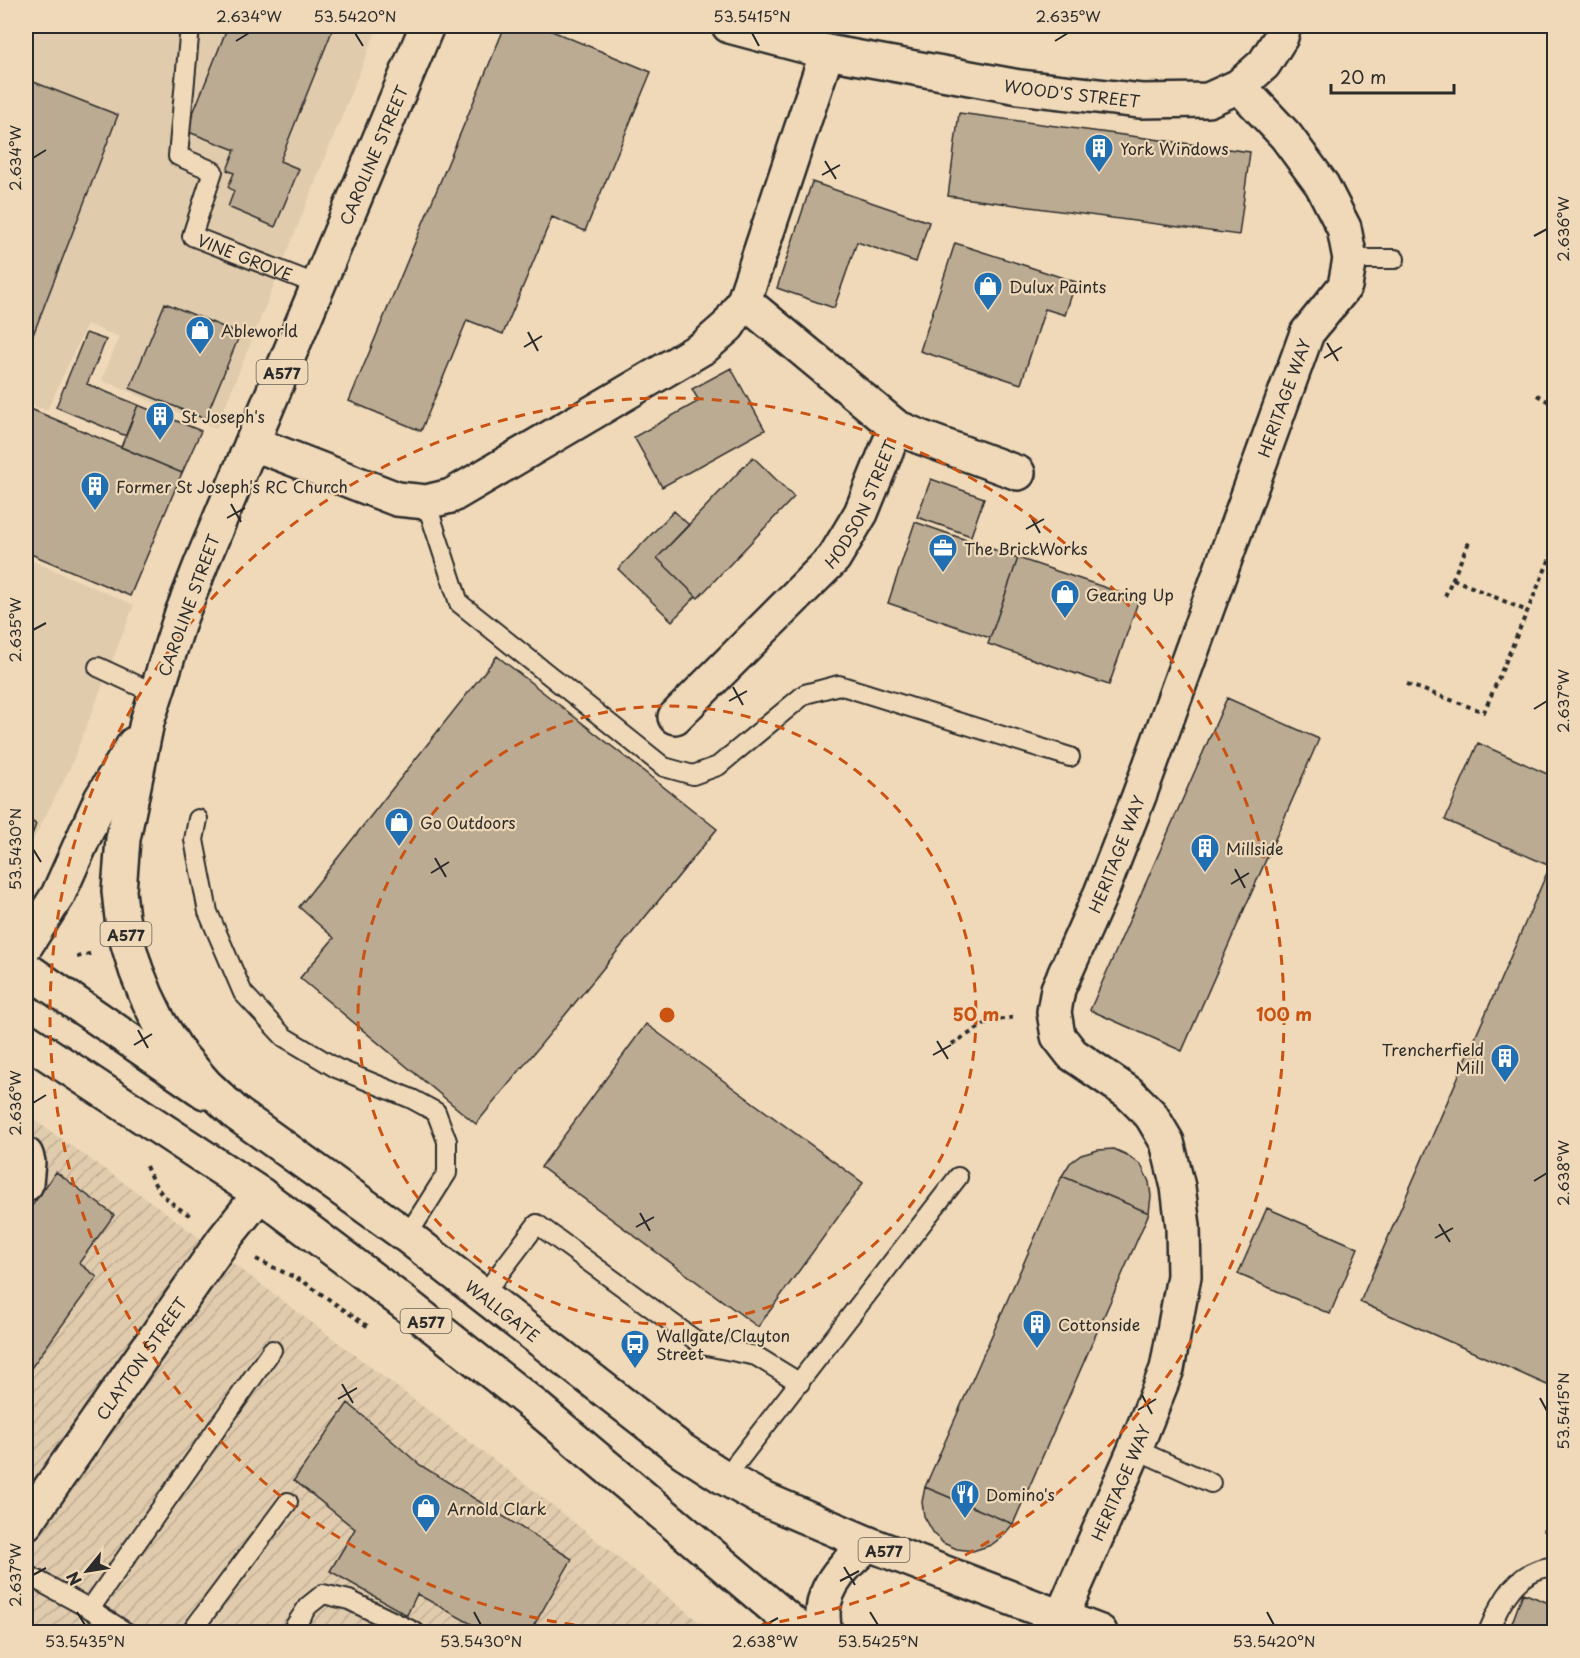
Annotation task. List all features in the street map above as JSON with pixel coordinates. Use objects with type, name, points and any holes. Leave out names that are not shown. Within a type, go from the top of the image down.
[{"type":"main road","name":"CAROLINE STREET","points":[[237,1114],[206,1085],[180,1055],[159,1022],[146,995],[128,945],[122,918],[119,891],[123,839],[152,708],[181,616],[427,26]]},
{"type":"main road","name":"WOOD'S STREET","points":[[729,26],[827,52],[1019,87],[1141,101],[1208,100],[1239,86],[1264,64],[1281,38],[1284,26]]},
{"type":"main road","points":[[252,443],[397,499],[426,502],[451,496],[704,347],[728,326],[744,301],[827,52]]},
{"type":"main road","name":"HERITAGE WAY","points":[[1061,1618],[1135,1449],[1167,1368],[1184,1276],[1183,1226],[1178,1187],[1167,1143],[1151,1114],[1129,1094],[1072,1054],[1059,1036],[1054,1012],[1058,989],[1101,893],[1139,796],[1307,333],[1345,286],[1350,259],[1344,228],[1322,185],[1286,136],[1239,86]]},
{"type":"main road","name":"HODSON STREET","points":[[675,717],[834,558],[861,513],[896,427],[744,301]]},
{"type":"main road","points":[[896,427],[920,438],[1018,472]]},
{"type":"main road","name":"A577","points":[[26,945],[58,895],[101,799],[152,708]]},
{"type":"main road","name":"WALLGATE","points":[[26,969],[237,1114],[407,1236],[683,1450],[724,1478],[761,1498],[869,1544],[1061,1618]]},
{"type":"main road","name":"A577","points":[[26,1040],[260,1194],[412,1309],[536,1407],[803,1632]]},
{"type":"main road","points":[[26,1155],[28,1162],[26,1184]]},
{"type":"main road","name":"CLAYTON STREET","points":[[26,1523],[224,1239],[260,1194]]},
{"type":"main road","points":[[824,1632],[823,1611],[829,1589],[851,1558],[869,1544]]},
{"type":"main road","name":"A577","points":[[1061,1618],[1100,1632]]},
{"type":"lane","name":"VINE GROVE","points":[[190,26],[178,156],[213,171],[192,236],[318,285]]},
{"type":"lane","points":[[1350,259],[1395,259]]},
{"type":"lane","points":[[426,502],[459,603],[664,767],[693,775],[718,766],[805,694],[839,685],[1070,757]]},
{"type":"lane","points":[[98,667],[152,708]]},
{"type":"lane","points":[[198,819],[194,840],[208,912],[243,993],[284,1037],[336,1068],[412,1099],[436,1112],[447,1142],[447,1173],[407,1236]]},
{"type":"lane","points":[[724,1478],[958,1177]]},
{"type":"lane","points":[[484,1294],[537,1224],[702,1345],[756,1356],[800,1383]]},
{"type":"lane","points":[[90,1609],[272,1350]]},
{"type":"lane","points":[[1135,1449],[1211,1483]]},
{"type":"lane","points":[[192,1632],[288,1502]]},
{"type":"lane","points":[[1488,1632],[1505,1597],[1522,1576],[1547,1567],[1554,1567]]},
{"type":"lane","points":[[26,1574],[90,1609],[126,1632]]},
{"type":"lane","points":[[291,1632],[308,1606],[323,1594],[349,1600],[415,1632]]},
{"type":"path","points":[[1538,395],[1554,405]]},
{"type":"path","points":[[1445,596],[1469,542]]},
{"type":"path","points":[[1407,684],[1484,712],[1554,549]]},
{"type":"path","points":[[1453,579],[1527,611]]},
{"type":"path","points":[[952,1044],[990,1021],[1054,1012]]},
{"type":"shaded area","points":[[26,26],[378,26],[216,429],[102,380],[119,337],[87,324],[47,411],[26,402]]},
{"type":"shaded area","points":[[26,558],[134,605],[70,768],[26,854]]},
{"type":"shaded area","points":[[26,1114],[161,1209],[523,1482],[712,1632],[26,1632]]},
{"type":"building","points":[[228,26],[334,26],[280,161],[299,169],[275,227],[228,207],[234,191],[228,187],[234,173],[227,170],[235,150],[186,131]]},
{"type":"building","points":[[505,26],[540,26],[651,72],[585,231],[552,217],[503,334],[467,320],[421,431],[349,401]]},
{"type":"building","points":[[26,79],[118,115],[26,353]]},
{"type":"building","name":"York Windows","points":[[959,113],[1250,152],[1239,235],[948,196]]},
{"type":"building","points":[[812,182],[929,222],[916,262],[857,242],[834,308],[777,288]]},
{"type":"building","name":"Dulux Paints","points":[[955,243],[1076,282],[1065,315],[1045,309],[1021,384],[920,351]]},
{"type":"building","points":[[165,303],[240,334],[205,419],[130,388]]},
{"type":"building","points":[[86,333],[106,340],[87,384],[138,405],[126,436],[56,407]]},
{"type":"building","points":[[731,368],[765,430],[662,487],[634,437],[699,401],[692,389]]},
{"type":"building","name":"St Joseph's","points":[[138,405],[201,431],[182,473],[121,447]]},
{"type":"building","name":"Former St Joseph's RC Church","points":[[26,407],[182,473],[130,596],[26,552]]},
{"type":"building","points":[[753,457],[794,497],[698,598],[657,558]]},
{"type":"building","points":[[931,479],[984,498],[971,536],[917,517]]},
{"type":"building","points":[[674,511],[689,525],[657,558],[696,596],[672,621],[618,569]]},
{"type":"building","points":[[915,522],[1018,558],[990,638],[888,603]]},
{"type":"building","name":"Gearing Up","points":[[1018,558],[1139,599],[1109,685],[988,644]]},
{"type":"building","points":[[497,656],[717,829],[476,1124],[300,978],[334,938],[299,907]]},
{"type":"building","name":"Millside","points":[[1227,698],[1319,739],[1182,1051],[1090,1010]]},
{"type":"building","name":"Trencherfield Mill","points":[[1478,743],[1554,777],[1554,1388],[1360,1302],[1550,866],[1445,820]]},
{"type":"building","points":[[26,818],[36,824],[26,851]]},
{"type":"building","points":[[646,1024],[863,1183],[758,1327],[541,1167]]},
{"type":"building","points":[[1114,1149],[1141,1165],[1149,1182],[1151,1196],[1149,1213],[1062,1176],[1070,1163],[1081,1155],[1098,1150]]},
{"type":"building","points":[[56,1172],[114,1215],[79,1263],[97,1277],[26,1375],[26,1214]]},
{"type":"building","name":"Cottonside","points":[[1062,1176],[1149,1213],[1013,1524],[925,1487]]},
{"type":"building","points":[[1267,1208],[1358,1248],[1330,1314],[1238,1274]]},
{"type":"building","points":[[348,1403],[420,1465],[572,1559],[530,1632],[486,1632],[417,1594],[407,1615],[330,1571],[355,1529],[294,1480]]},
{"type":"building","points":[[1554,1485],[1554,1534],[1544,1531]]},
{"type":"building","name":"Domino's","points":[[925,1487],[1013,1524],[1002,1537],[991,1545],[973,1551],[957,1549],[943,1543],[933,1532],[924,1516],[922,1502]]},
{"type":"building","points":[[1523,1593],[1554,1605],[1554,1632],[1509,1631]]},
{"type":"place","name":"York Windows","points":[[1099,174]]},
{"type":"place","name":"Dulux Paints","points":[[988,312]]},
{"type":"place","name":"Ableworld","points":[[200,356]]},
{"type":"place","name":"St Joseph's","points":[[160,442]]},
{"type":"place","name":"Former St Joseph's RC Church","points":[[95,512]]},
{"type":"place","name":"The BrickWorks","points":[[943,574]]},
{"type":"place","name":"Gearing Up","points":[[1065,620]]},
{"type":"place","name":"Go Outdoors","points":[[399,848]]},
{"type":"place","name":"Millside","points":[[1205,874]]},
{"type":"place","name":"Trencherfield Mill","points":[[1505,1084]]},
{"type":"place","name":"Cottonside","points":[[1037,1350]]},
{"type":"place","name":"Wallgate/Clayton Street","points":[[635,1370]]},
{"type":"place","name":"Domino's","points":[[965,1520]]},
{"type":"place","name":"Arnold Clark","points":[[426,1534]]}]
